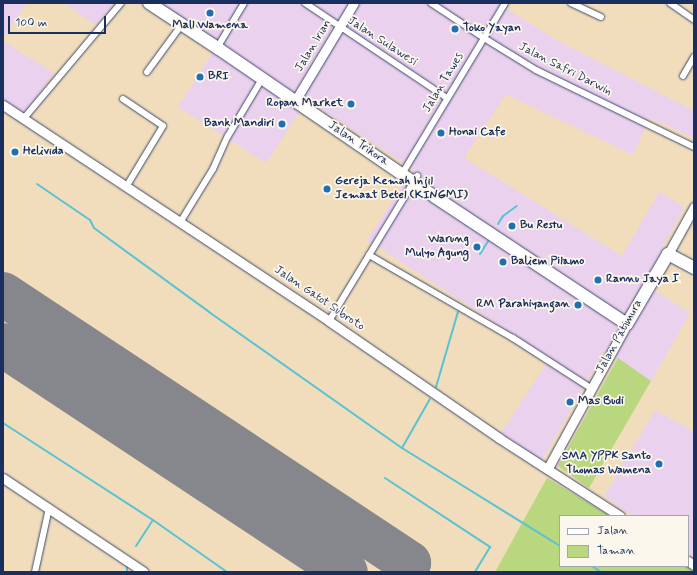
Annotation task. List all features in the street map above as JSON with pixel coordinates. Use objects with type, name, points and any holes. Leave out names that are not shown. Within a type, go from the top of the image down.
[{"type":"highway","name":"Jalan Trikora","points":[[149,3],[220,43],[296,98],[628,321]]},
{"type":"highway","name":"Jalan Trikora","points":[[160,3],[183,23],[262,79],[296,98]]},
{"type":"highway","name":"Jalan Patimura","points":[[628,321],[668,254]]},
{"type":"highway","points":[[668,254],[694,268]]},
{"type":"street","points":[[25,117],[121,3]]},
{"type":"street","points":[[220,43],[244,3]]},
{"type":"street","name":"Jalan Sulawesi","points":[[304,3],[447,98]]},
{"type":"street","name":"Jalan Irian","points":[[296,98],[354,3]]},
{"type":"street","name":"Jalan Safri Darwin","points":[[431,3],[536,70],[694,147]]},
{"type":"street","name":"Jalan Tawes","points":[[404,171],[505,3]]},
{"type":"street","points":[[571,3],[601,17]]},
{"type":"street","points":[[670,3],[694,20]]},
{"type":"street","points":[[147,72],[183,23]]},
{"type":"street","points":[[683,76],[694,57]]},
{"type":"street","points":[[181,221],[213,169],[228,136],[262,79]]},
{"type":"street","points":[[123,99],[163,126],[126,187]]},
{"type":"street","name":"Jalan Gatot Subroto","points":[[3,105],[25,117],[126,187],[181,221],[498,438],[548,468],[618,515]]},
{"type":"street","points":[[329,321],[415,179]]},
{"type":"street","name":"Jalan Patimura","points":[[668,254],[694,207]]},
{"type":"street","points":[[368,255],[513,338],[592,389]]},
{"type":"street","name":"Jalan Patimura","points":[[548,468],[628,321]]},
{"type":"street","points":[[3,478],[144,572]]},
{"type":"street","points":[[35,572],[49,508]]},
{"type":"shaded area","points":[[3,3],[27,3],[3,39]]},
{"type":"shaded area","points":[[64,3],[115,3],[96,25]]},
{"type":"shaded area","points":[[151,3],[497,3],[555,39],[694,111],[694,138],[650,118],[633,155],[506,94],[464,158],[622,256],[659,192],[684,207],[644,284],[690,313],[651,381],[605,350],[541,462],[499,436],[550,358],[367,240],[413,169],[307,100],[266,163],[178,107],[216,47]]},
{"type":"shaded area","points":[[3,41],[54,73],[24,114],[3,101]]},
{"type":"shaded area","name":"SMA YPPK Santo Thomas Wamena","points":[[655,410],[694,432],[694,556],[689,553],[689,515],[632,515],[604,496]]},
{"type":"green space","points":[[618,358],[651,381],[589,488],[558,466]]},
{"type":"green space","points":[[547,478],[608,515],[559,515],[559,567],[689,566],[694,569],[694,572],[495,572]]},
{"type":"waterway","points":[[37,184],[90,220],[94,228],[209,312],[402,448],[559,545]]},
{"type":"waterway","points":[[498,224],[503,216],[517,206]]},
{"type":"waterway","points":[[480,254],[488,241]]},
{"type":"waterway","points":[[436,387],[458,312]]},
{"type":"waterway","points":[[402,448],[430,399]]},
{"type":"waterway","points":[[3,423],[153,520],[227,572]]},
{"type":"waterway","points":[[385,478],[490,547],[475,572]]},
{"type":"waterway","points":[[136,546],[153,520]]},
{"type":"waterway","points":[[127,565],[127,572]]},
{"type":"waterway","points":[[594,567],[601,572]]},
{"type":"runway","points":[[3,294],[409,563],[403,572]]},
{"type":"runway","points":[[3,345],[346,572]]},
{"type":"place","name":"Mall Wamena","points":[[210,13]]},
{"type":"place","name":"Toko Yayan","points":[[455,29]]},
{"type":"place","name":"BRI","points":[[200,77]]},
{"type":"place","name":"Ropan Market","points":[[351,104]]},
{"type":"place","name":"Bank Mandiri","points":[[282,124]]},
{"type":"place","name":"Honai Cafe","points":[[441,133]]},
{"type":"place","name":"Helivida","points":[[15,152]]},
{"type":"place","name":"Gereja Kemah Injil Jemaat Betel (KINGMI)","points":[[327,189]]},
{"type":"place","name":"Bu Restu","points":[[512,226]]},
{"type":"place","name":"Warung Mulyo Agung","points":[[477,247]]},
{"type":"place","name":"Baliem Pilamo","points":[[503,262]]},
{"type":"place","name":"Rannu Jaya I","points":[[598,280]]},
{"type":"place","name":"RM Parahiyangan","points":[[578,305]]},
{"type":"place","name":"Mas Budi","points":[[570,402]]},
{"type":"place","name":"SMA YPPK Santo Thomas Wamena","points":[[659,464]]}]
